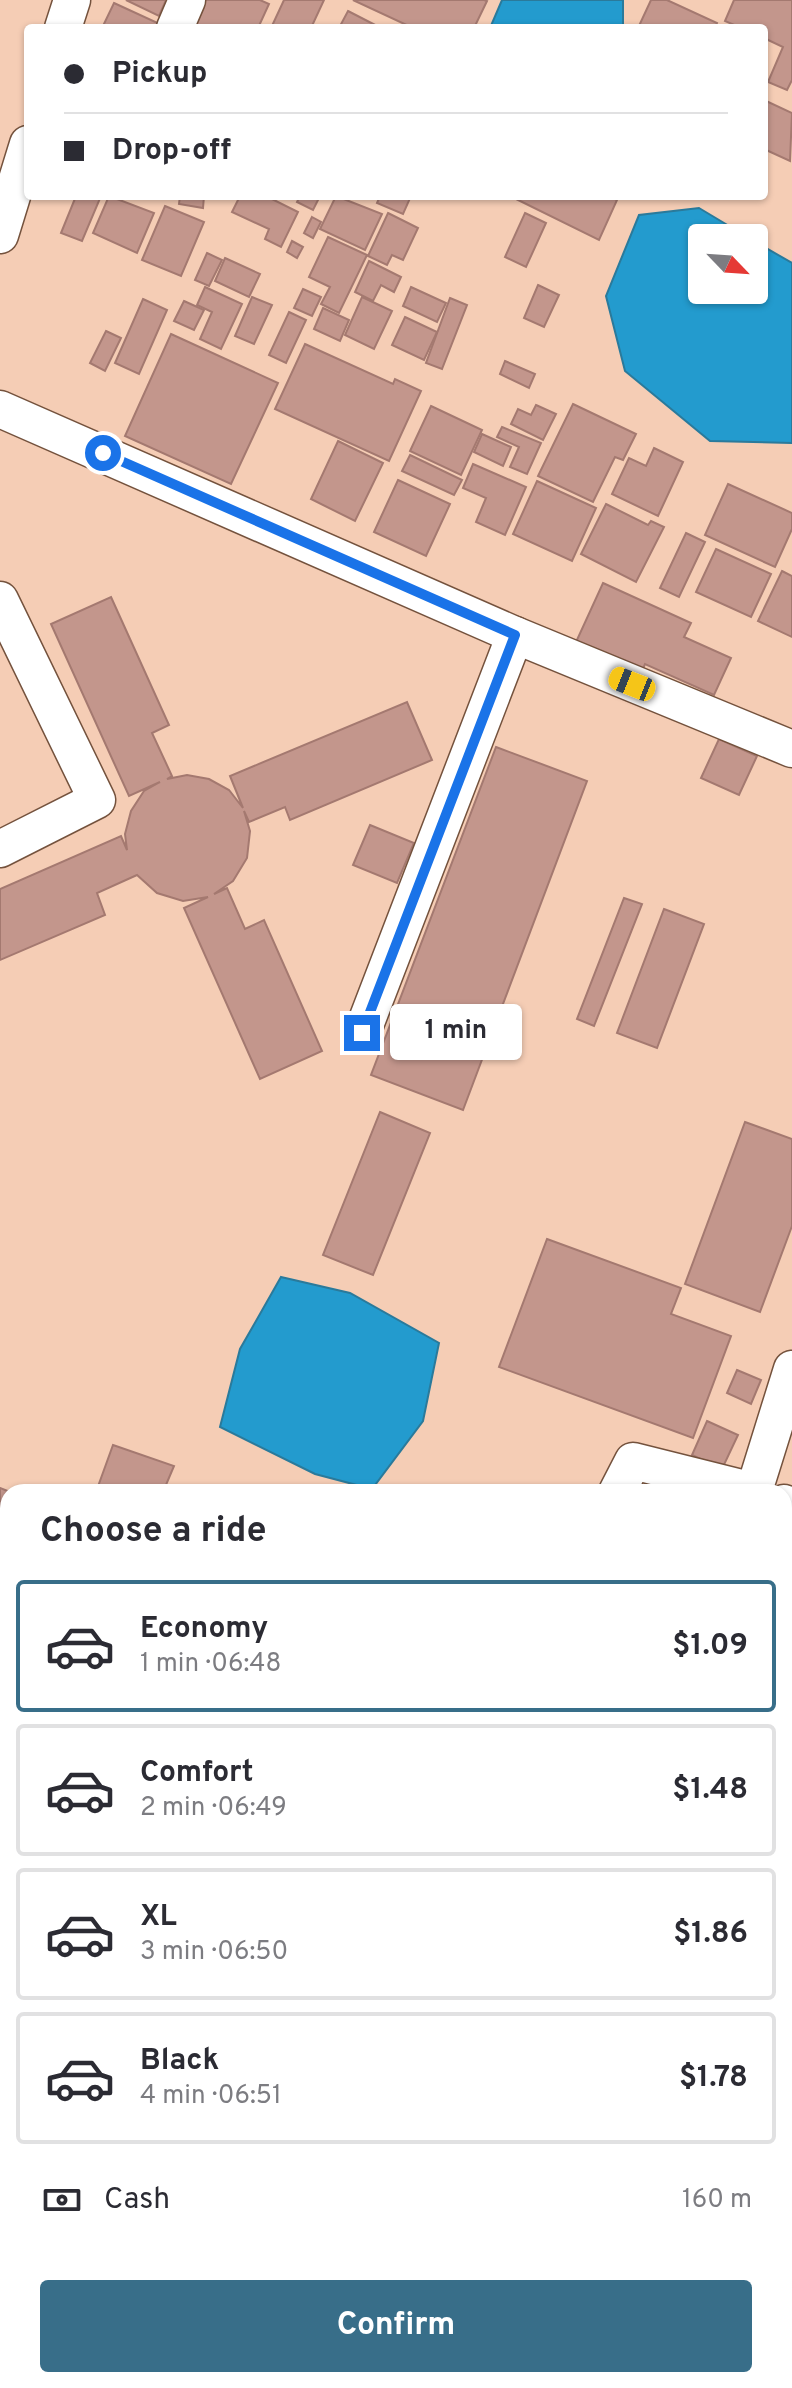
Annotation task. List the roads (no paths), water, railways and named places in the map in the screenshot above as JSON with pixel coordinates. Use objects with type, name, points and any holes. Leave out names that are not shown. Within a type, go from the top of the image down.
[{"type":"street","points":[[64,24],[72,0]]},
{"type":"street","points":[[177,24],[187,0]]},
{"type":"street","points":[[0,235],[24,157]]},
{"type":"street","points":[[0,409],[515,635],[792,749]]},
{"type":"street","points":[[0,600],[97,800],[0,849]]},
{"type":"street","points":[[362,1033],[515,635]]},
{"type":"street","points":[[767,1484],[792,1369]]},
{"type":"street","points":[[621,1484],[633,1461],[722,1484]]},
{"type":"water","points":[[502,0],[623,0],[623,24],[492,24]]},
{"type":"water","points":[[699,208],[726,224],[688,224],[688,304],[768,304],[768,249],[792,263],[792,443],[710,441],[625,371],[606,296],[639,215]]},
{"type":"water","points":[[281,1277],[350,1293],[439,1343],[423,1421],[376,1484],[353,1484],[315,1474],[220,1427],[240,1349]]}]
